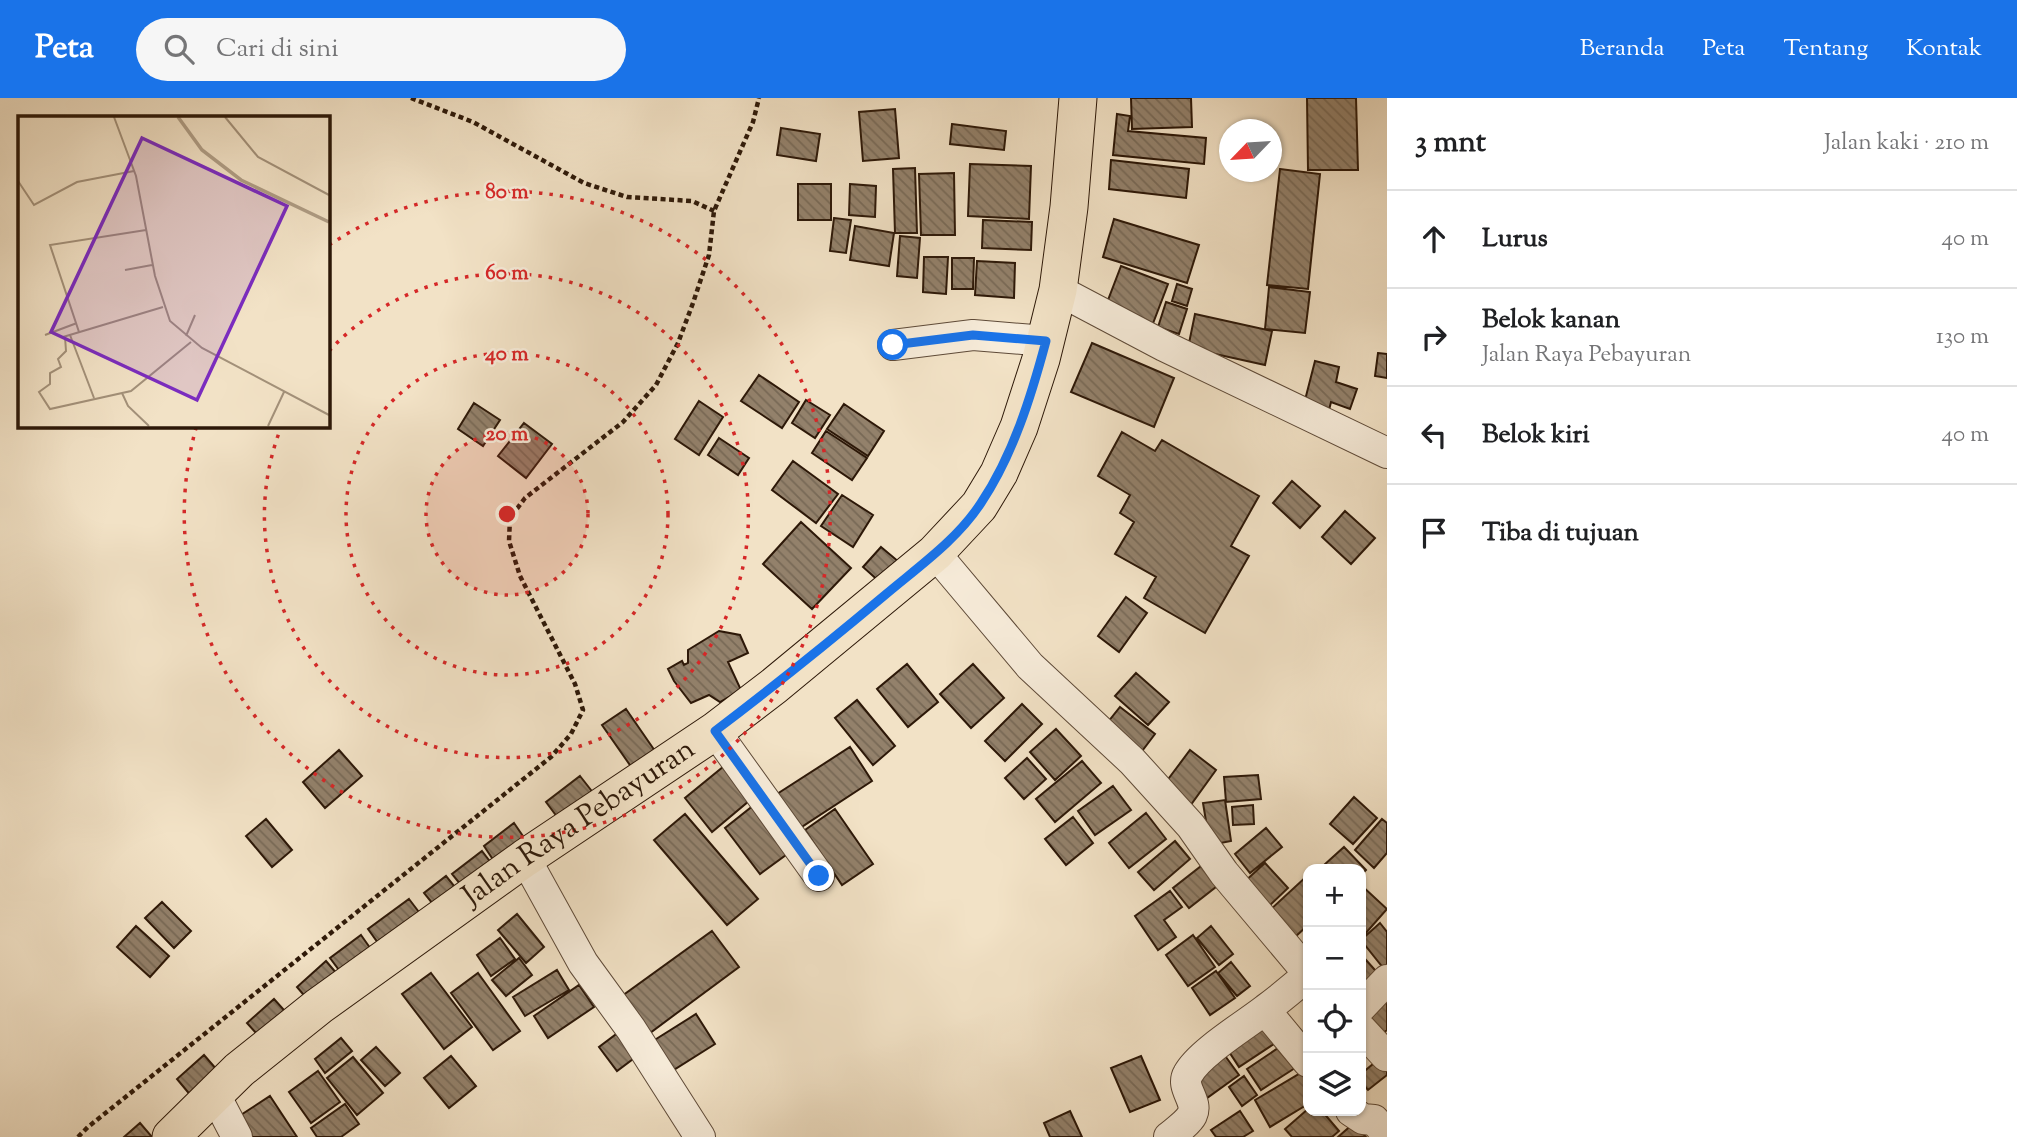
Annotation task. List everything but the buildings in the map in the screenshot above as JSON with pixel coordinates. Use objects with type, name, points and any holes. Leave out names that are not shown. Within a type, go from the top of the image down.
[{"type":"main road","name":"Jalan Raya Pebayuran","points":[[172,1137],[239,1070],[319,1006],[525,858],[715,731],[821,649],[935,553],[979,506],[999,473],[1019,427],[1046,341],[1058,290],[1069,208],[1078,98]]},
{"type":"street","points":[[1058,290],[1164,346],[1387,453]]},
{"type":"street","points":[[893,345],[973,335],[1046,341]]},
{"type":"street","points":[[935,553],[1030,666],[1132,761],[1191,827],[1224,873],[1303,968]]},
{"type":"street","points":[[715,731],[819,876]]},
{"type":"street","points":[[525,858],[583,963],[631,1029],[700,1137]]},
{"type":"street","points":[[1169,1137],[1193,1113],[1193,1104],[1185,1083],[1188,1074],[1207,1054],[1303,978]]},
{"type":"street","points":[[1366,1002],[1387,980]]},
{"type":"street","points":[[1265,1010],[1303,1056]]},
{"type":"street","points":[[214,1093],[237,1137]]},
{"type":"street","points":[[1358,1116],[1374,1120],[1387,1134]]},
{"type":"path","points":[[411,98],[473,122],[584,183],[627,197],[692,201],[715,211]]},
{"type":"path","points":[[78,1137],[551,757],[571,734],[583,710],[575,684],[520,576],[509,541],[510,517],[525,498],[623,422],[656,385],[678,343],[693,303],[709,255],[715,211],[753,121],[759,98]]},
{"type":"route","points":[[819,876],[715,731],[821,649],[935,553],[979,506],[999,473],[1019,427],[1046,341],[973,335],[893,345]]}]
